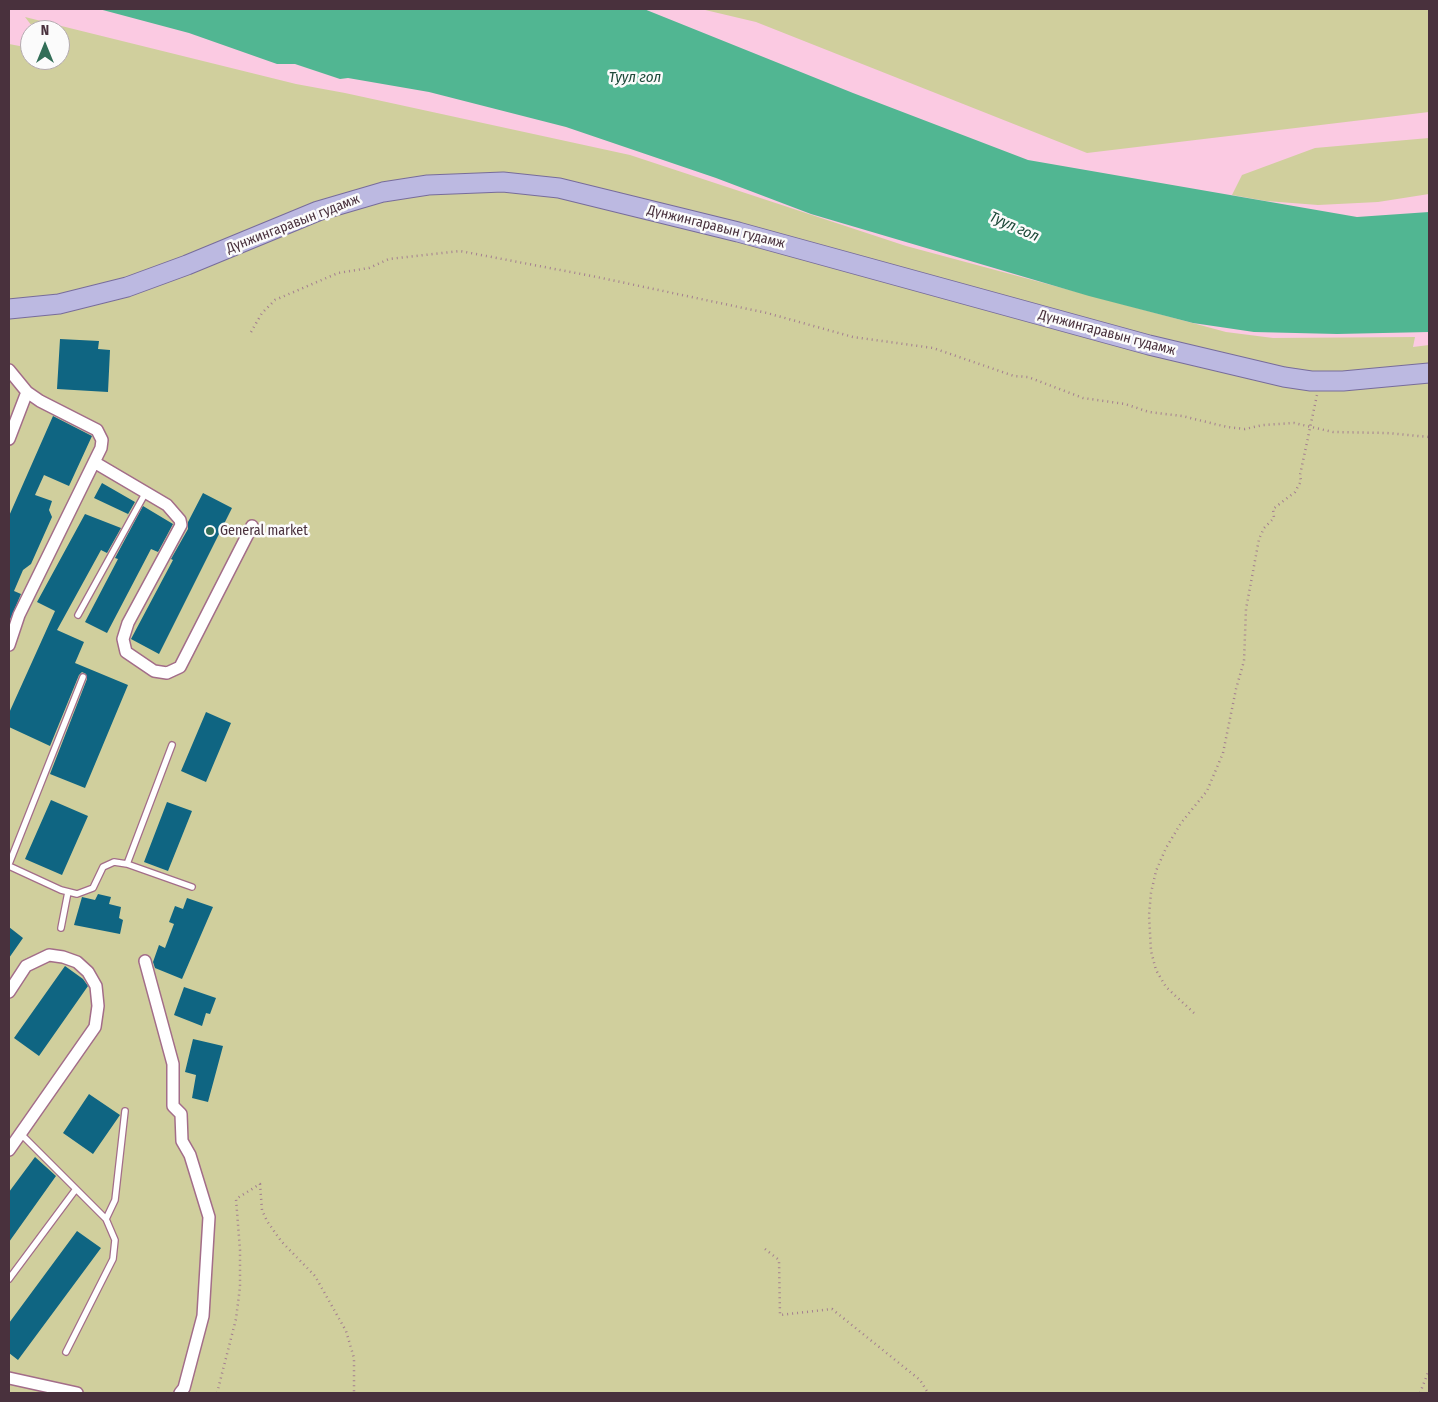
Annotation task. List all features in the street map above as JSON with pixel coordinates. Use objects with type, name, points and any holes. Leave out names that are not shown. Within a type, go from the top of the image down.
[{"type":"main road","name":"Дүнжингаравын гудамж","points":[[9,309],[60,304],[127,287],[318,211],[383,192],[454,183],[522,183],[569,190],[738,232],[1172,351],[1276,375],[1321,382],[1429,373]]},
{"type":"street","points":[[9,370],[27,392],[54,410],[97,430],[102,442],[25,603],[9,645]]},
{"type":"street","points":[[9,440],[27,392]]},
{"type":"street","points":[[94,462],[146,492],[174,512],[180,520],[181,525],[128,623],[123,639],[126,652],[154,671],[167,672],[180,667],[252,526]]},
{"type":"street","points":[[9,992],[26,966],[49,955],[63,957],[77,962],[88,972],[96,986],[98,1006],[95,1027],[9,1150]]},
{"type":"street","points":[[145,961],[173,1064],[173,1106],[181,1114],[182,1141],[190,1155],[209,1217],[203,1316],[184,1388],[180,1393]]},
{"type":"street","points":[[9,1378],[77,1393]]},
{"type":"lane","points":[[78,615],[146,492]]},
{"type":"lane","points":[[83,677],[9,865],[68,892],[77,894],[93,888],[103,867],[120,862],[192,886]]},
{"type":"lane","points":[[127,864],[172,745]]},
{"type":"lane","points":[[62,928],[68,892]]},
{"type":"lane","points":[[106,1219],[115,1200],[125,1111]]},
{"type":"lane","points":[[22,1134],[106,1219],[114,1240],[113,1259],[66,1352]]},
{"type":"lane","points":[[9,1279],[76,1189]]},
{"type":"path","points":[[251,332],[262,312],[275,300],[338,273],[369,268],[389,258],[460,251],[598,276],[758,311],[854,337],[933,348],[1014,376],[1028,377],[1083,398],[1125,404],[1149,412],[1182,416],[1227,427],[1245,429],[1262,425],[1294,423],[1345,433],[1388,433],[1429,437]]},
{"type":"path","points":[[1194,1013],[1166,987],[1156,970],[1151,951],[1149,915],[1151,893],[1156,871],[1166,848],[1180,823],[1207,791],[1223,754],[1236,689],[1244,661],[1246,609],[1258,539],[1264,528],[1274,518],[1275,507],[1295,492],[1299,486],[1321,382]]},
{"type":"path","points":[[217,1393],[236,1318],[240,1287],[240,1250],[236,1199],[260,1184],[262,1210],[267,1221],[281,1241],[314,1276],[346,1331],[354,1358],[354,1393]]},
{"type":"path","points":[[765,1249],[779,1260],[780,1315],[832,1309],[920,1380],[928,1393]]},
{"type":"path","points":[[1420,1393],[1429,1370]]},
{"type":"shaded area","points":[[701,9],[1428,9],[1429,112],[1087,153],[756,22]]},
{"type":"shaded area","points":[[70,28],[296,84],[630,155],[906,246],[1226,332],[1273,338],[1415,337],[1413,347],[1429,345],[1429,1393],[9,1393],[9,44],[20,46],[20,70],[70,70]]},
{"type":"shaded area","points":[[1429,138],[1429,194],[1378,202],[1318,205],[1266,201],[1232,195],[1242,175],[1315,148]]},
{"type":"water","name":"Туул гол","points":[[99,9],[644,9],[853,93],[1028,160],[1357,217],[1429,212],[1429,332],[1337,334],[1254,332],[1193,323],[1089,296],[811,214],[716,178],[566,127],[429,92],[348,78],[340,79],[295,64],[277,64],[189,33]]},
{"type":"building","points":[[60,339],[99,341],[98,349],[110,350],[108,392],[57,389]]},
{"type":"building","points":[[53,416],[92,436],[69,486],[44,475],[35,495],[52,501],[49,510],[52,517],[31,564],[23,570],[14,591],[21,594],[9,622],[9,516]]},
{"type":"building","points":[[102,483],[135,502],[127,516],[128,514],[94,498]]},
{"type":"building","points":[[203,493],[232,508],[159,654],[131,639],[173,560],[171,559],[188,529],[188,522]]},
{"type":"building","points":[[143,506],[173,524],[158,552],[151,549],[107,633],[85,622],[118,559],[115,558]]},
{"type":"building","points":[[85,514],[121,528],[107,553],[101,550],[57,630],[84,642],[75,663],[128,685],[85,788],[50,774],[87,679],[86,674],[82,672],[79,675],[50,746],[9,727],[9,713],[55,611],[37,602]]},
{"type":"building","points":[[206,712],[231,723],[206,782],[181,771]]},
{"type":"building","points":[[51,800],[88,816],[62,875],[25,859]]},
{"type":"building","points":[[167,802],[192,811],[168,871],[144,862]]},
{"type":"building","points":[[98,894],[111,897],[109,904],[121,907],[119,918],[123,920],[120,934],[74,925],[82,897],[95,900]]},
{"type":"building","points":[[187,898],[213,907],[182,979],[155,968],[153,962],[159,945],[165,948],[174,924],[169,922],[175,906],[183,909]]},
{"type":"building","points":[[9,927],[23,938],[9,958]]},
{"type":"building","points":[[65,966],[83,979],[88,986],[39,1056],[14,1038]]},
{"type":"building","points":[[184,987],[216,998],[210,1014],[206,1013],[202,1026],[174,1015]]},
{"type":"building","points":[[193,1039],[223,1046],[208,1102],[192,1098],[196,1075],[185,1072]]},
{"type":"building","points":[[89,1094],[120,1115],[93,1154],[63,1133]]},
{"type":"building","points":[[35,1157],[56,1176],[9,1242],[9,1192]]},
{"type":"building","points":[[77,1231],[101,1248],[18,1360],[9,1353],[9,1323]]},
{"type":"place","name":"General market","points":[[210,531]]}]
